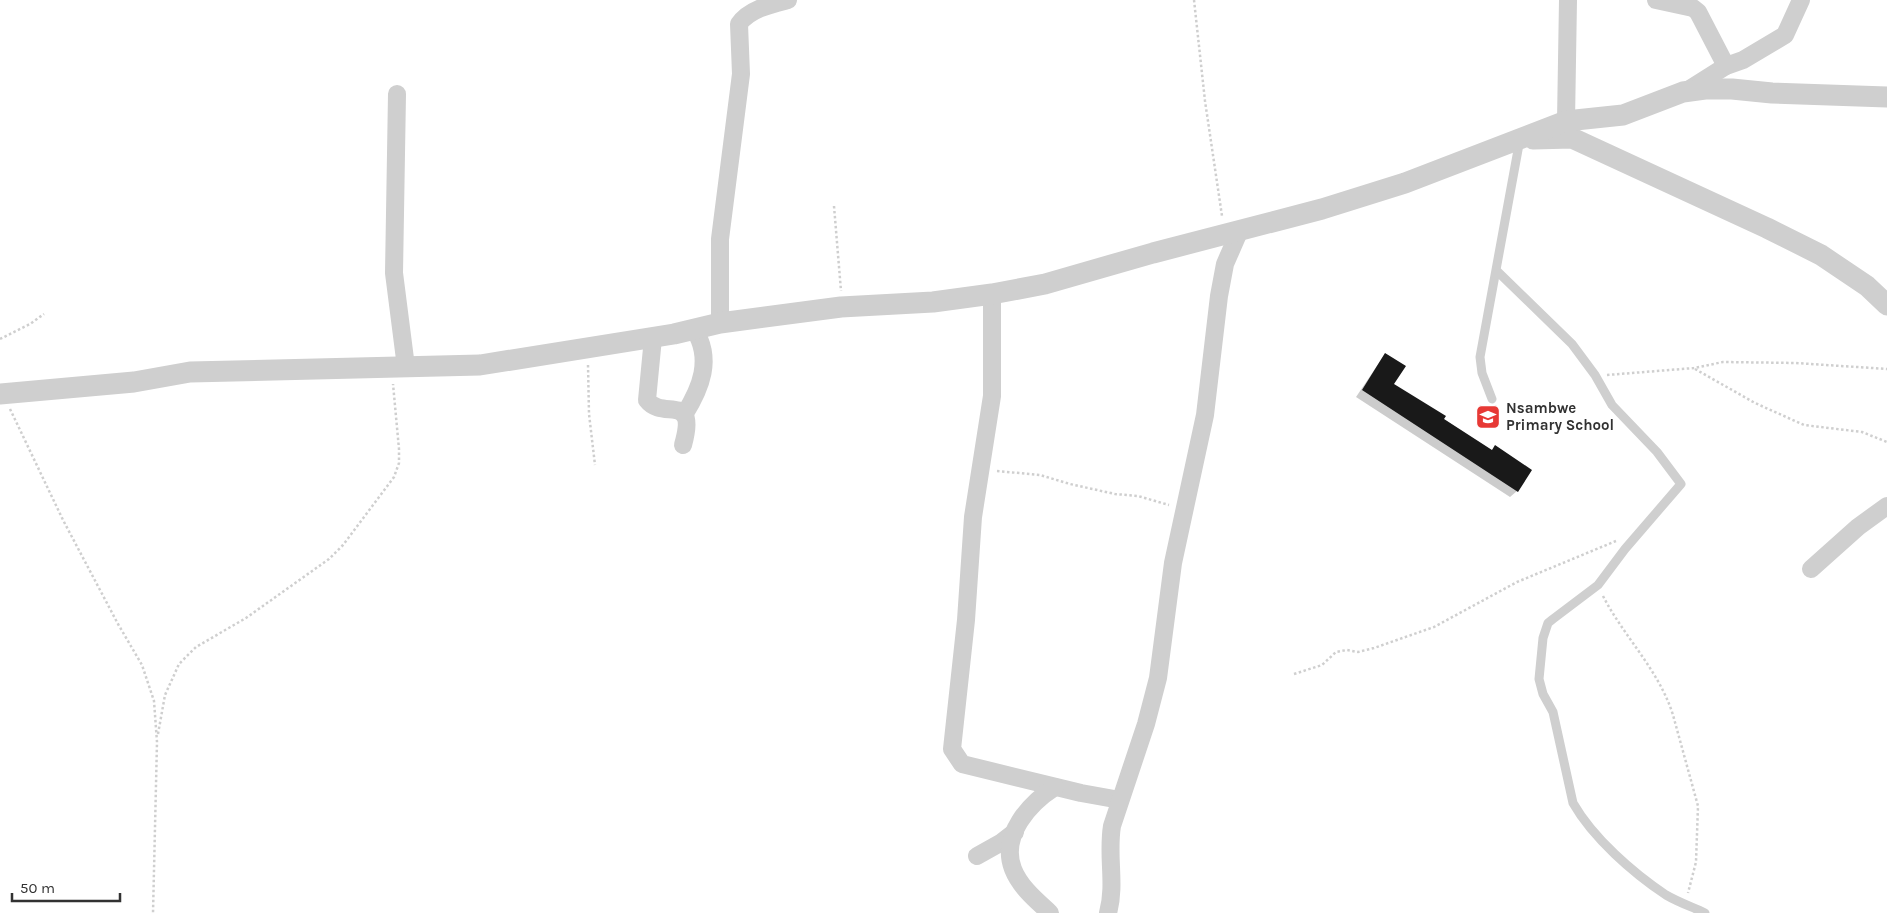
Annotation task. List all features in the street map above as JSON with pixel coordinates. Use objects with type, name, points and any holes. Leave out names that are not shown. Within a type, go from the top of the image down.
[{"type":"street","points":[[720,323],[720,239],[740,88],[739,24],[743,18],[753,12],[788,0]]},
{"type":"street","points":[[1566,121],[1568,0]]},
{"type":"street","points":[[1656,0],[1693,8],[1698,12],[1726,66]]},
{"type":"street","points":[[2,394],[134,382],[190,372],[480,365],[653,338],[720,323],[841,307],[933,302],[1045,284],[1322,209],[1405,183],[1566,121],[1623,115],[1702,83],[1726,66],[1743,60],[1785,35],[1801,0]]},
{"type":"street","points":[[1683,92],[1704,89],[1732,89],[1772,93],[1887,97]]},
{"type":"street","points":[[397,94],[394,273],[398,367]]},
{"type":"street","points":[[1520,139],[1572,138],[1590,146],[1821,255],[1867,286],[1887,305]]},
{"type":"street","points":[[1108,913],[1113,880],[1109,843],[1120,800],[1146,724],[1158,678],[1174,563],[1205,415],[1219,296],[1233,233]]},
{"type":"street","points":[[992,294],[992,396],[973,517],[966,620],[952,750],[962,764],[1055,787],[1120,800]]},
{"type":"street","points":[[684,415],[697,391],[705,369],[704,353],[700,338],[694,329]]},
{"type":"street","points":[[653,338],[647,400],[655,406],[680,411],[684,415],[687,430],[683,445]]},
{"type":"street","points":[[1810,569],[1858,527],[1887,506]]},
{"type":"street","points":[[1050,913],[1030,894],[1014,870],[1010,853],[1015,832],[1028,808],[1055,787]]},
{"type":"street","points":[[977,856],[1002,842],[1015,832]]},
{"type":"lane","points":[[1492,398],[1482,373],[1480,357],[1498,272],[1520,139]]},
{"type":"lane","points":[[1498,272],[1572,344],[1595,376],[1612,405],[1657,452],[1681,484],[1625,549],[1598,585],[1548,624],[1543,638],[1539,678],[1543,694],[1553,712],[1573,803],[1578,812],[1611,850],[1667,895],[1705,913]]},
{"type":"path","points":[[1194,0],[1219,204],[1233,233]]},
{"type":"path","points":[[834,206],[841,307]]},
{"type":"path","points":[[0,339],[30,324],[44,314]]},
{"type":"path","points":[[586,348],[590,414],[596,465]]},
{"type":"path","points":[[1595,376],[1694,368],[1723,362],[1796,363],[1887,368]]},
{"type":"path","points":[[157,737],[165,695],[179,664],[196,647],[246,618],[328,559],[343,545],[394,478],[399,463],[398,367]]},
{"type":"path","points":[[1694,368],[1755,403],[1804,425],[1862,432],[1887,442]]},
{"type":"path","points":[[2,394],[63,520],[142,665],[154,700],[157,737],[153,913]]},
{"type":"path","points":[[981,468],[1040,475],[1070,484],[1156,500],[1185,511]]},
{"type":"path","points":[[1294,674],[1322,666],[1336,652],[1346,650],[1358,652],[1374,648],[1434,627],[1517,582],[1617,540]]},
{"type":"path","points":[[1598,585],[1608,606],[1639,651],[1669,700],[1698,806],[1696,862],[1685,904]]},
{"type":"building","points":[[1385,353],[1406,366],[1394,384],[1446,416],[1444,419],[1492,450],[1495,445],[1532,470],[1518,492],[1362,390]]},
{"type":"place","name":"Nsambwe Primary School","points":[[1488,417]]}]
